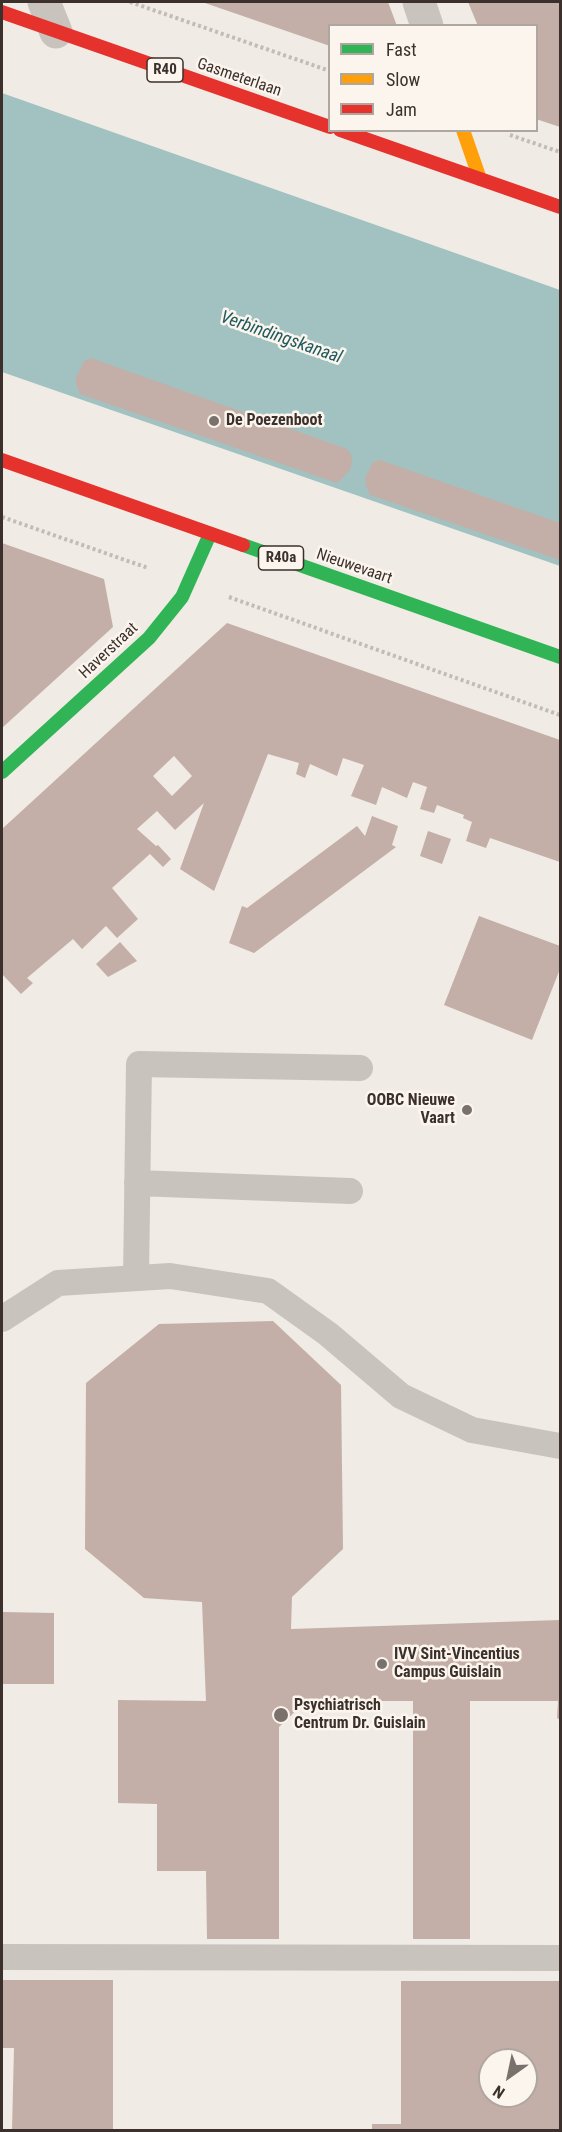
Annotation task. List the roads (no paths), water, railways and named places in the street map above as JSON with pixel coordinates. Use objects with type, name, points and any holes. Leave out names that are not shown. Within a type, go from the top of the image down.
[{"type":"main road","name":"Gasmeterlaan","points":[[2,12],[328,126]]},
{"type":"main road","points":[[346,132],[561,207]]},
{"type":"main road","points":[[464,132],[480,179]]},
{"type":"main road","name":"Nieuwevaart","points":[[2,460],[561,657]]},
{"type":"main road","name":"Haverstraat","points":[[2,772],[149,638],[182,597],[210,534]]},
{"type":"street","points":[[44,2],[56,32]]},
{"type":"street","points":[[418,2],[426,24]]},
{"type":"lane","points":[[136,1278],[139,1064],[360,1068]]},
{"type":"lane","points":[[137,1184],[350,1191]]},
{"type":"lane","points":[[2,1319],[58,1283],[170,1276],[268,1291],[328,1334],[401,1396],[472,1430],[561,1446]]},
{"type":"lane","points":[[2,1957],[561,1958]]},
{"type":"water","name":"Verbindingskanaal","points":[[2,93],[560,290],[560,566],[2,372]]},
{"type":"place","name":"De Poezenboot","points":[[214,421]]},
{"type":"place","name":"OOBC Nieuwe Vaart","points":[[467,1110]]},
{"type":"place","name":"IVV Sint-Vincentius Campus Guislain","points":[[382,1664]]},
{"type":"place","name":"Psychiatrisch Centrum Dr. Guislain","points":[[281,1715]]}]
